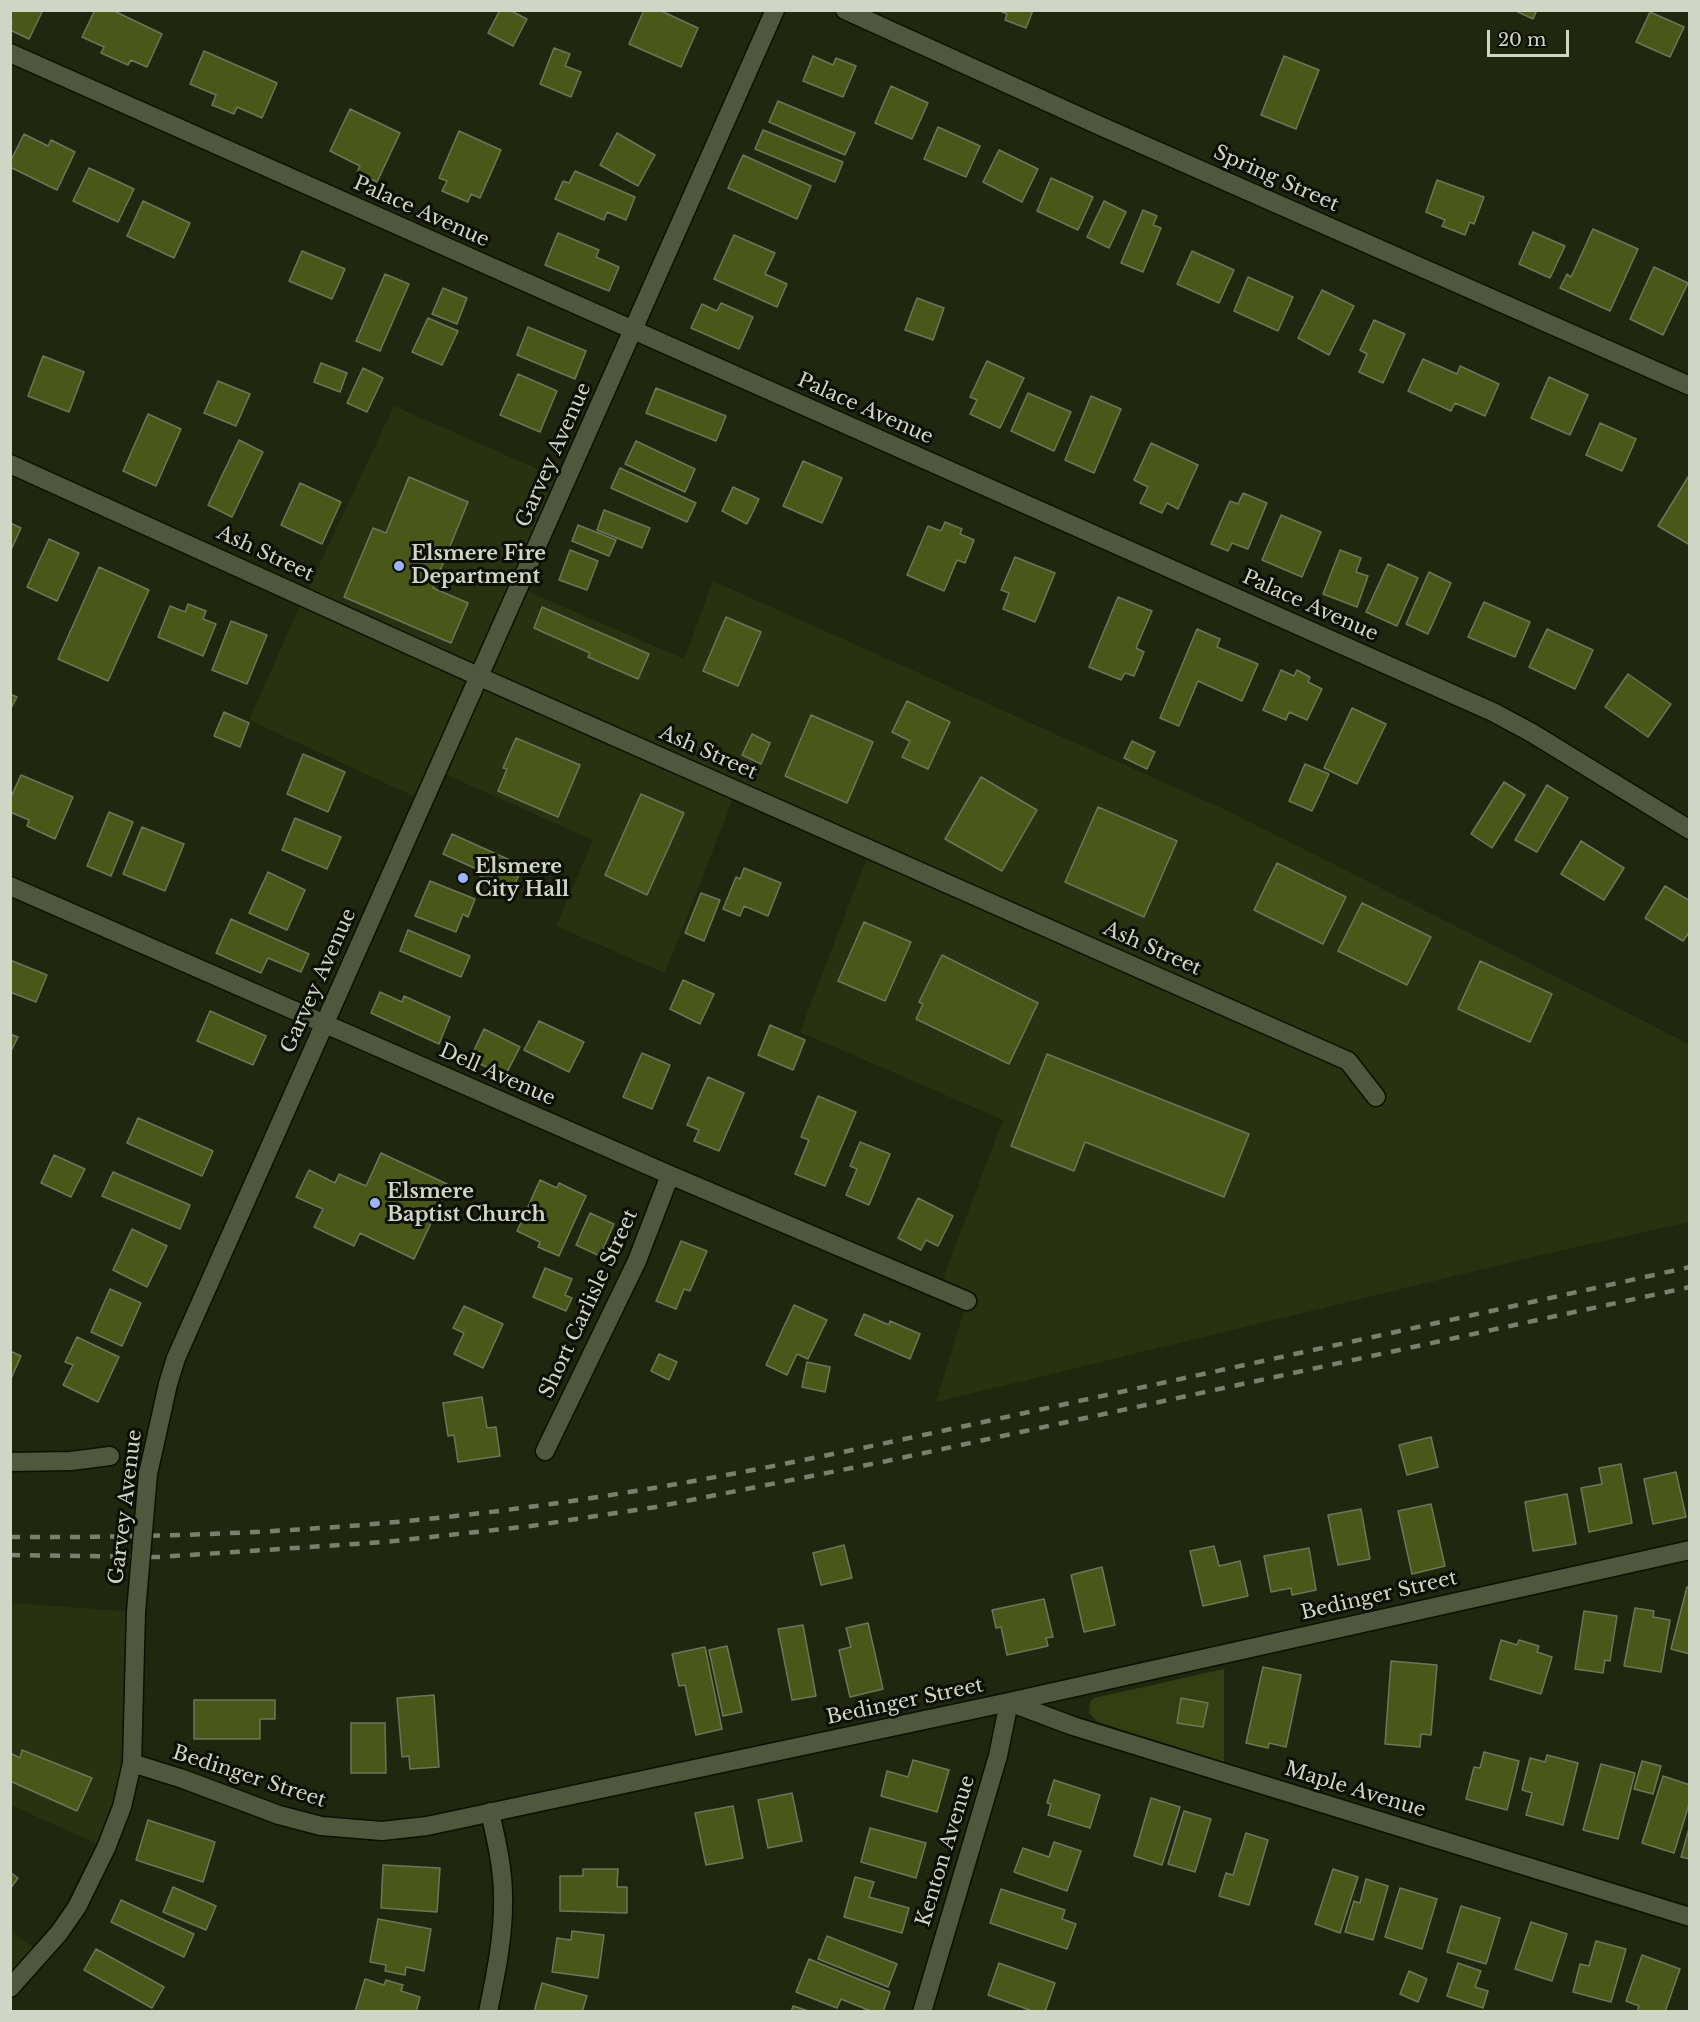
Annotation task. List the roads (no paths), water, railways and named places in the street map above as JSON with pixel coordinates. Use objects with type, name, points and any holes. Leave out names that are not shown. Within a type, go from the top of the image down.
[{"type":"street","name":"Garvey Avenue","points":[[10,1988],[59,1933],[77,1907],[106,1848],[122,1807],[132,1763],[136,1612],[148,1474],[176,1358],[775,10]]},
{"type":"street","name":"Spring Street","points":[[845,10],[1106,129],[1662,372],[1689,386]]},
{"type":"street","name":"Palace Avenue","points":[[10,53],[408,232],[634,330],[1493,712],[1532,733],[1689,830]]},
{"type":"street","name":"Ash Street","points":[[10,464],[480,677],[1348,1061],[1376,1097]]},
{"type":"street","name":"Dell Avenue","points":[[10,886],[670,1175],[967,1301]]},
{"type":"street","name":"Short Carlisle Street","points":[[545,1451],[637,1261],[670,1175]]},
{"type":"street","points":[[10,1462],[71,1461],[110,1456]]},
{"type":"street","name":"Bedinger Street","points":[[132,1763],[183,1779],[279,1815],[321,1826],[382,1831],[427,1826],[1009,1702],[1689,1550]]},
{"type":"street","name":"Maple Avenue","points":[[1009,1702],[1073,1726],[1689,1917]]},
{"type":"street","name":"Kenton Avenue","points":[[922,2012],[998,1756],[1009,1702]]},
{"type":"street","points":[[488,2012],[499,1959],[503,1895],[490,1812]]},
{"type":"railway","points":[[10,1537],[134,1536],[321,1528],[506,1510],[648,1489],[930,1434],[1690,1267]]},
{"type":"railway","points":[[10,1555],[159,1557],[385,1542],[531,1526],[656,1507],[887,1461],[1690,1287]]},
{"type":"place","name":"Elsmere Fire Department","points":[[399,566]]},
{"type":"place","name":"Elsmere City Hall","points":[[463,878]]},
{"type":"place","name":"Elsmere Baptist Church","points":[[375,1203]]}]
